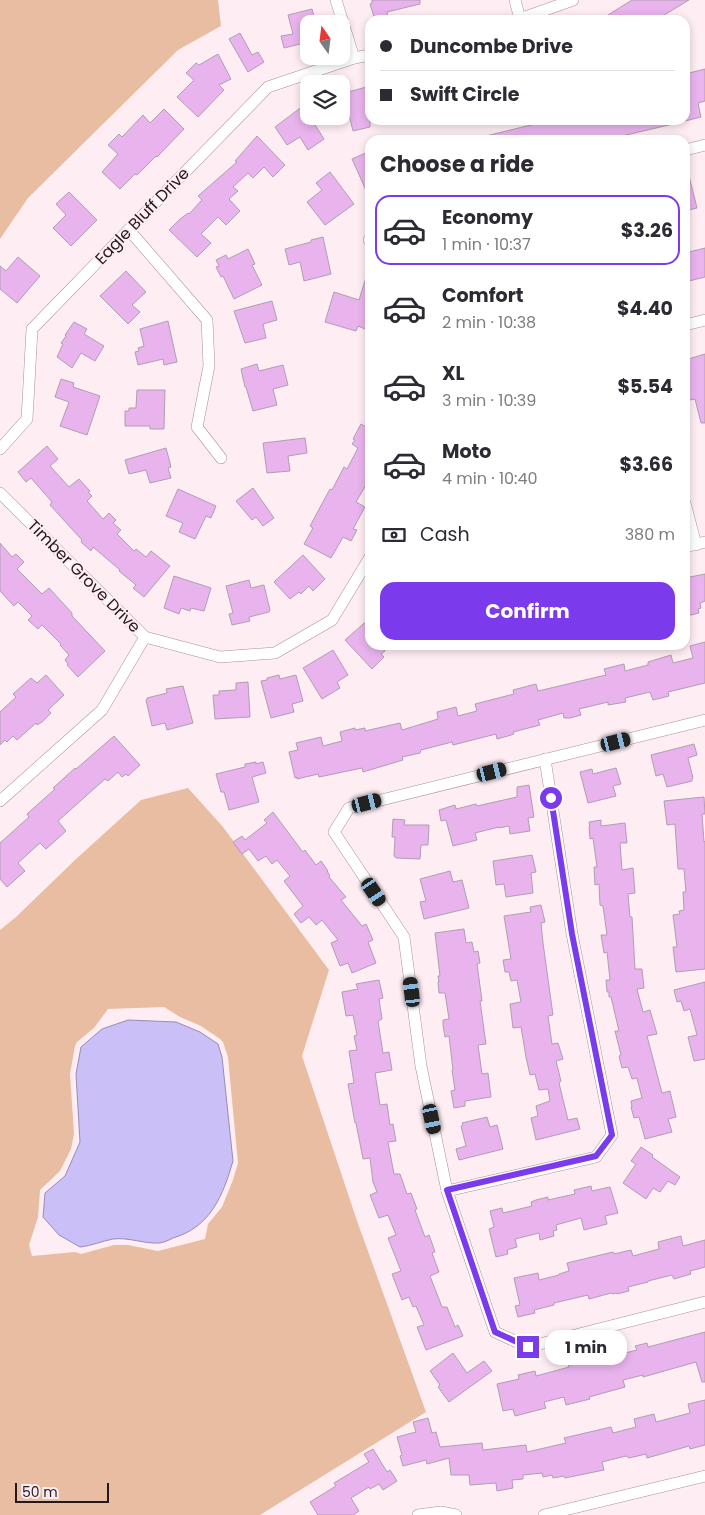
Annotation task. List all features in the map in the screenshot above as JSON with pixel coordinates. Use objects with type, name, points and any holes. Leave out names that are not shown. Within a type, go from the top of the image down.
[{"type":"street","points":[[336,0],[354,58]]},
{"type":"street","points":[[514,0],[517,15]]},
{"type":"street","points":[[532,15],[573,0]]},
{"type":"street","name":"Eagle Bluff Drive","points":[[0,449],[27,419],[32,329],[268,87],[365,56]]},
{"type":"street","points":[[690,149],[705,145]]},
{"type":"street","points":[[129,230],[207,320],[209,366],[197,427],[221,458]]},
{"type":"street","points":[[690,324],[705,320]]},
{"type":"street","name":"Timber Grove Drive","points":[[0,493],[144,637],[220,657],[275,653],[332,620],[365,565]]},
{"type":"street","points":[[690,524],[695,545]]},
{"type":"street","points":[[0,801],[102,710],[144,637]]},
{"type":"street","points":[[705,720],[349,808],[334,832],[404,936],[421,1066],[447,1190],[495,1332],[528,1347],[705,1302]]},
{"type":"street","points":[[447,1190],[596,1156],[612,1135],[572,934],[545,759]]},
{"type":"street","points":[[544,1515],[705,1476]]},
{"type":"street","points":[[418,1515],[441,1512],[456,1515]]},
{"type":"shaded area","points":[[0,0],[218,0],[221,26],[178,50],[28,198],[0,239]]},
{"type":"shaded area","points":[[188,788],[223,827],[329,970],[302,1056],[356,1218],[426,1412],[260,1515],[0,1515],[0,930],[141,800]],"holes":[[[164,1007],[180,1017],[201,1026],[220,1039],[223,1042],[228,1057],[238,1163],[222,1207],[208,1224],[205,1239],[158,1251],[128,1245],[114,1245],[81,1254],[75,1252],[32,1256],[29,1245],[38,1217],[40,1190],[60,1171],[71,1149],[74,1134],[70,1074],[77,1042],[94,1028],[108,1009]]]},
{"type":"shaded area","points":[[128,1020],[176,1022],[200,1032],[218,1044],[222,1057],[233,1161],[225,1186],[214,1208],[206,1218],[186,1233],[161,1243],[119,1239],[80,1247],[59,1235],[43,1217],[45,1193],[65,1176],[80,1142],[76,1074],[81,1047],[102,1029]]},
{"type":"building","points":[[372,0],[420,0],[420,4],[387,12],[388,15],[373,15],[370,4]]},
{"type":"building","points":[[632,0],[689,0],[664,15],[608,15]]},
{"type":"building","points":[[312,9],[314,15],[300,15],[300,44],[284,48],[281,36],[293,34],[288,15]]},
{"type":"building","points":[[240,33],[252,55],[258,52],[264,62],[248,72],[229,39]]},
{"type":"building","points":[[218,54],[231,79],[219,85],[224,90],[198,117],[177,97],[194,80],[186,73],[196,63],[199,65]]},
{"type":"building","points":[[705,69],[705,101],[698,103],[701,117],[690,120],[690,73]]},
{"type":"building","points":[[365,87],[365,125],[370,125],[370,127],[353,131],[350,119],[350,92]]},
{"type":"building","points":[[300,108],[300,125],[315,125],[324,139],[308,150],[300,137],[287,145],[275,127]]},
{"type":"building","points":[[164,109],[184,129],[157,157],[137,175],[135,174],[120,189],[102,172],[118,154],[108,145],[119,134],[122,137],[143,115],[150,123]]},
{"type":"building","points":[[531,125],[669,125],[626,135],[490,135]]},
{"type":"building","points":[[257,136],[285,165],[273,177],[264,167],[253,178],[248,173],[233,187],[238,191],[229,199],[240,211],[226,225],[218,217],[201,234],[211,243],[197,257],[169,230],[179,220],[189,214],[202,200],[198,196],[237,162],[235,161]]},
{"type":"building","points":[[365,153],[365,188],[352,159]]},
{"type":"building","points":[[330,172],[354,204],[325,225],[307,202],[322,190],[316,183]]},
{"type":"building","points":[[690,180],[697,208],[690,210]]},
{"type":"building","points":[[69,192],[97,220],[71,246],[53,228],[66,215],[56,204]]},
{"type":"building","points":[[323,237],[331,274],[304,281],[300,262],[289,265],[285,249]]},
{"type":"building","points":[[705,248],[705,277],[690,281],[690,252]]},
{"type":"building","points":[[248,249],[255,264],[252,265],[262,285],[234,299],[223,276],[221,277],[216,267],[219,266],[216,260],[226,255],[228,259]]},
{"type":"building","points":[[18,257],[40,276],[17,303],[0,289],[0,266],[6,271]]},
{"type":"building","points":[[126,271],[146,292],[132,305],[140,312],[128,324],[100,296]]},
{"type":"building","points":[[365,281],[365,329],[358,326],[356,331],[325,322],[334,292],[359,300]]},
{"type":"building","points":[[272,301],[277,320],[263,324],[266,338],[245,343],[234,311]]},
{"type":"building","points":[[168,321],[177,362],[164,365],[163,359],[138,365],[135,352],[139,351],[138,348],[144,346],[140,329]]},
{"type":"building","points":[[74,322],[87,329],[84,334],[104,346],[95,361],[81,353],[72,368],[57,357],[63,344],[61,343]]},
{"type":"building","points":[[705,354],[705,423],[701,423],[695,399],[690,400],[690,358]]},
{"type":"building","points":[[257,364],[259,371],[283,365],[288,385],[273,389],[277,405],[253,411],[241,369]]},
{"type":"building","points":[[61,379],[74,383],[73,387],[100,396],[87,435],[60,426],[69,402],[55,397]]},
{"type":"building","points":[[137,390],[165,390],[164,429],[150,429],[150,426],[125,426],[125,411],[129,411],[129,408],[136,408]]},
{"type":"building","points":[[361,424],[365,426],[365,487],[356,502],[365,507],[353,529],[357,530],[351,541],[343,537],[331,558],[304,544],[313,528],[310,526],[330,489],[332,490],[344,467],[347,469],[358,448],[352,444],[355,440],[353,439]]},
{"type":"building","points":[[305,438],[307,453],[288,456],[290,471],[267,473],[263,443]]},
{"type":"building","points":[[47,446],[58,459],[50,466],[69,487],[79,479],[92,496],[87,501],[103,519],[109,513],[116,520],[113,523],[121,530],[117,534],[134,551],[136,549],[146,557],[151,551],[170,566],[144,597],[133,588],[136,585],[120,570],[93,547],[91,551],[81,542],[82,540],[50,505],[52,502],[31,478],[26,482],[18,472]]},
{"type":"building","points":[[166,448],[171,467],[168,468],[171,478],[150,483],[146,470],[129,474],[125,460]]},
{"type":"building","points":[[253,488],[274,518],[263,526],[256,517],[252,520],[236,501]]},
{"type":"building","points":[[178,489],[216,506],[211,518],[206,516],[195,539],[179,532],[183,523],[166,516]]},
{"type":"building","points":[[0,543],[12,557],[16,554],[24,562],[17,569],[42,594],[49,588],[105,651],[78,677],[67,665],[65,660],[69,655],[61,644],[42,625],[38,629],[28,620],[32,616],[18,602],[14,606],[0,591]]},
{"type":"building","points":[[303,555],[325,579],[313,591],[309,586],[301,594],[299,592],[290,599],[274,582]]},
{"type":"building","points":[[705,574],[705,601],[700,603],[699,613],[690,615],[690,577]]},
{"type":"building","points":[[174,576],[211,588],[204,611],[191,608],[190,611],[181,608],[179,614],[164,608]]},
{"type":"building","points":[[249,580],[251,588],[264,585],[270,610],[269,612],[249,617],[250,621],[232,625],[229,614],[233,613],[226,586]]},
{"type":"building","points":[[365,622],[365,650],[384,650],[381,654],[384,657],[372,669],[345,640]]},
{"type":"building","points":[[705,642],[705,683],[668,692],[669,696],[653,700],[650,692],[625,698],[626,702],[608,705],[608,702],[579,709],[581,715],[564,718],[563,713],[538,720],[540,725],[513,732],[514,734],[497,739],[496,734],[453,745],[452,742],[421,750],[420,753],[402,757],[403,760],[363,772],[362,768],[319,777],[318,774],[295,778],[289,752],[298,750],[296,743],[321,737],[323,746],[342,741],[340,732],[355,728],[355,730],[365,728],[365,731],[400,723],[402,730],[438,719],[437,712],[456,707],[458,716],[477,711],[475,704],[514,694],[513,690],[536,684],[538,691],[606,675],[604,669],[624,664],[625,671],[648,665],[648,662],[671,655],[673,663],[693,658],[690,646]]},
{"type":"building","points":[[333,650],[348,675],[337,682],[340,688],[322,699],[303,668]]},
{"type":"building","points":[[46,675],[64,695],[48,710],[51,713],[42,722],[37,725],[36,723],[17,740],[13,736],[7,742],[5,740],[0,745],[0,712],[16,697],[13,694],[31,678],[37,683]]},
{"type":"building","points":[[279,675],[280,679],[296,675],[303,701],[292,704],[294,712],[271,718],[261,681]]},
{"type":"building","points":[[248,682],[250,717],[215,719],[213,695],[219,695],[219,691],[236,690],[236,683]]},
{"type":"building","points":[[183,686],[193,723],[167,730],[165,723],[152,726],[147,698],[167,693],[166,689]]},
{"type":"building","points":[[114,736],[140,765],[128,776],[126,774],[122,777],[118,772],[108,781],[105,779],[58,821],[66,831],[46,849],[40,843],[18,863],[25,871],[7,887],[0,879],[0,843],[29,817],[27,814],[55,789],[53,788]]},
{"type":"building","points":[[694,744],[697,755],[688,758],[692,781],[667,787],[663,774],[656,776],[651,755]]},
{"type":"building","points":[[256,762],[256,764],[263,762],[266,773],[252,777],[259,802],[229,810],[216,774],[245,767],[245,764]]},
{"type":"building","points":[[616,768],[621,784],[613,786],[616,796],[588,803],[580,772],[592,769],[593,774]]},
{"type":"building","points":[[529,785],[534,817],[528,818],[530,831],[510,834],[509,826],[499,827],[475,833],[477,840],[453,846],[446,820],[441,821],[439,810],[455,805],[456,809],[476,804],[477,806],[517,797],[517,787]]},
{"type":"building","points":[[704,797],[705,814],[702,814],[705,841],[705,969],[676,972],[673,947],[677,947],[673,915],[680,914],[679,911],[684,910],[683,892],[686,892],[684,869],[678,869],[675,824],[667,825],[664,801]]},
{"type":"building","points":[[273,812],[302,851],[305,850],[316,865],[321,861],[328,871],[329,877],[346,897],[341,900],[362,926],[366,924],[373,940],[368,942],[376,963],[352,973],[348,963],[340,966],[331,943],[338,940],[322,920],[316,925],[309,917],[301,923],[294,914],[303,906],[284,881],[290,876],[277,860],[272,864],[266,856],[258,861],[249,849],[242,854],[233,842],[242,836],[245,840],[267,823],[264,820]]},
{"type":"building","points":[[393,819],[405,820],[404,825],[429,825],[428,845],[421,845],[420,859],[396,858],[394,856],[395,837],[392,837]]},
{"type":"building","points":[[601,820],[601,826],[625,823],[627,843],[620,843],[622,870],[633,868],[635,893],[628,894],[630,917],[632,917],[635,969],[642,969],[644,988],[637,989],[643,1012],[650,1010],[657,1034],[647,1036],[662,1093],[670,1091],[676,1117],[668,1119],[672,1132],[645,1139],[639,1117],[634,1118],[631,1107],[631,1101],[642,1098],[637,1078],[632,1079],[628,1067],[622,1068],[615,1031],[619,1031],[611,997],[609,997],[609,992],[607,992],[606,980],[610,980],[607,952],[604,953],[601,935],[607,935],[603,906],[600,905],[599,884],[595,885],[594,867],[597,867],[593,838],[590,839],[589,827],[589,822]]},
{"type":"building","points":[[532,855],[536,872],[531,873],[533,893],[506,897],[504,884],[496,885],[493,861]]},
{"type":"building","points":[[450,871],[453,882],[462,880],[469,908],[424,919],[420,902],[426,901],[420,879]]},
{"type":"building","points":[[541,905],[545,922],[541,923],[543,943],[553,1015],[548,1016],[552,1044],[558,1043],[563,1059],[556,1061],[568,1120],[577,1118],[580,1129],[536,1140],[531,1118],[538,1116],[536,1106],[550,1101],[548,1089],[539,1090],[535,1074],[530,1075],[521,1027],[513,1028],[510,1004],[521,1002],[517,980],[511,981],[509,972],[505,972],[503,960],[511,959],[504,916],[531,912],[530,907]]},
{"type":"building","points":[[464,929],[466,943],[472,942],[474,952],[478,951],[480,963],[477,964],[486,1044],[478,1045],[482,1074],[488,1073],[491,1097],[465,1101],[465,1106],[454,1108],[451,1091],[455,1090],[449,1036],[445,1037],[443,1025],[443,1020],[449,1019],[445,993],[439,993],[438,976],[440,976],[435,933]]},
{"type":"building","points":[[379,980],[383,998],[379,999],[382,1019],[378,1021],[383,1053],[389,1052],[392,1070],[375,1073],[380,1105],[387,1104],[390,1125],[393,1124],[396,1141],[388,1142],[394,1174],[400,1174],[407,1194],[411,1193],[425,1237],[429,1235],[435,1252],[432,1253],[439,1272],[430,1276],[442,1307],[447,1307],[455,1327],[458,1325],[463,1336],[426,1350],[417,1327],[424,1325],[416,1306],[413,1307],[409,1297],[402,1300],[392,1274],[401,1271],[388,1238],[396,1235],[388,1215],[379,1218],[370,1195],[377,1192],[373,1182],[370,1158],[363,1159],[348,1084],[354,1083],[349,1051],[357,1050],[354,1036],[357,1035],[353,1015],[346,1016],[342,992],[358,989],[356,984]]},
{"type":"building","points":[[705,982],[705,1059],[694,1061],[688,1037],[697,1035],[690,1009],[684,1011],[681,1001],[677,1002],[674,990]]},
{"type":"building","points":[[487,1117],[490,1127],[497,1125],[503,1149],[459,1160],[456,1149],[466,1146],[462,1123]]},
{"type":"building","points":[[641,1147],[680,1177],[675,1185],[668,1181],[660,1192],[653,1188],[646,1199],[623,1183],[636,1164],[631,1161]]},
{"type":"building","points":[[591,1186],[592,1191],[610,1187],[618,1213],[605,1216],[607,1224],[584,1230],[581,1218],[556,1225],[557,1230],[553,1231],[554,1236],[540,1240],[539,1233],[515,1239],[517,1247],[507,1250],[508,1254],[496,1257],[489,1229],[494,1227],[490,1211],[502,1208],[503,1213],[532,1206],[531,1202],[536,1200],[548,1197],[548,1200],[575,1194],[574,1190]]},
{"type":"building","points":[[681,1236],[683,1246],[705,1240],[705,1267],[690,1271],[691,1274],[674,1279],[672,1275],[628,1287],[629,1291],[617,1294],[611,1293],[589,1299],[588,1295],[554,1303],[554,1305],[534,1310],[535,1313],[518,1317],[515,1306],[520,1305],[514,1278],[538,1273],[539,1280],[559,1275],[569,1271],[567,1263],[613,1252],[614,1254],[631,1250],[633,1256],[659,1249],[658,1242]]},
{"type":"building","points":[[705,1332],[705,1382],[702,1382],[696,1362],[643,1377],[643,1375],[623,1380],[625,1387],[589,1397],[590,1399],[566,1405],[564,1397],[544,1402],[546,1408],[515,1416],[513,1409],[503,1411],[497,1384],[519,1379],[518,1375],[535,1371],[536,1376],[569,1367],[568,1364],[608,1354],[609,1357],[637,1350],[635,1346],[647,1343],[648,1347]]},
{"type":"building","points":[[453,1353],[467,1373],[484,1361],[492,1371],[449,1402],[438,1387],[440,1385],[430,1371]]},
{"type":"building","points":[[705,1400],[705,1445],[690,1449],[689,1446],[647,1458],[646,1454],[629,1458],[626,1456],[602,1462],[604,1470],[565,1478],[564,1476],[553,1478],[552,1475],[543,1477],[542,1473],[523,1475],[523,1479],[512,1480],[513,1488],[497,1491],[496,1483],[470,1485],[469,1475],[451,1475],[449,1458],[427,1464],[426,1460],[403,1466],[397,1437],[416,1432],[413,1422],[428,1418],[432,1433],[436,1432],[440,1447],[482,1443],[483,1450],[526,1445],[527,1452],[566,1443],[564,1438],[611,1427],[613,1433],[636,1427],[634,1419],[654,1414],[656,1422],[690,1413],[688,1404]]},
{"type":"building","points":[[373,1449],[387,1472],[390,1470],[397,1481],[383,1490],[379,1484],[370,1489],[369,1487],[351,1498],[359,1511],[353,1515],[318,1515],[310,1502],[336,1486],[334,1483],[369,1462],[364,1454]]},
{"type":"route","points":[[528,1347],[495,1332],[447,1190],[596,1156],[612,1135],[572,934],[551,798]]}]
